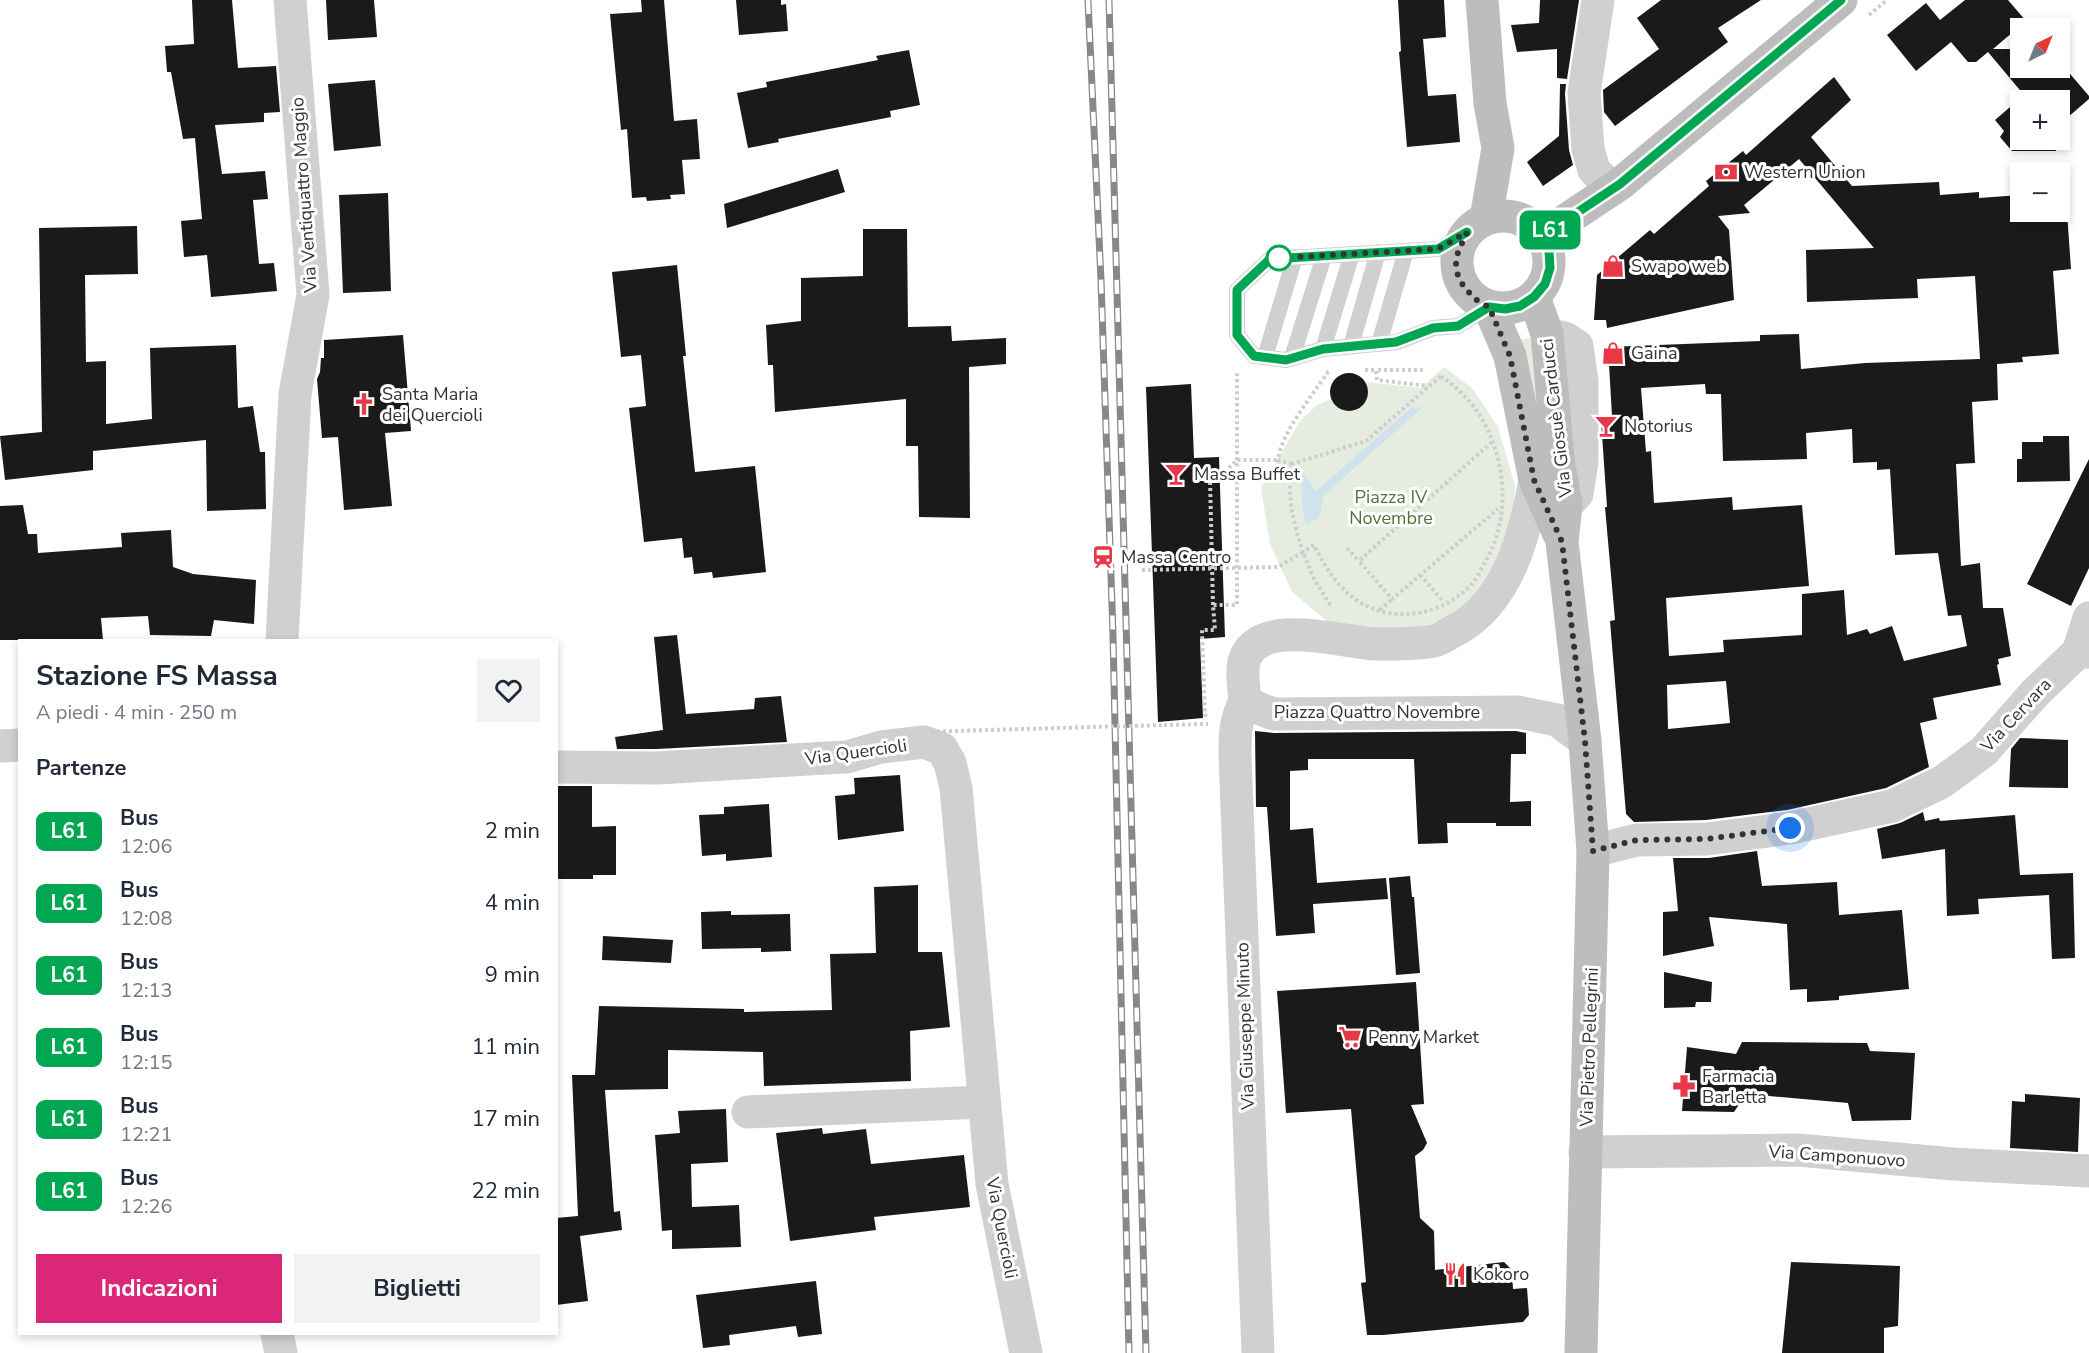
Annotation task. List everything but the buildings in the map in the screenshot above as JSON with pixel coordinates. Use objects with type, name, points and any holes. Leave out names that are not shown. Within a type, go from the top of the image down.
[{"type":"main road","points":[[1476,225],[1501,215],[1516,217],[1531,224],[1542,236],[1549,251],[1550,268],[1545,284],[1534,297],[1520,306],[1505,309],[1489,307],[1475,299],[1458,276],[1456,264],[1458,252],[1476,225],[1498,148],[1490,103],[1482,0]]},
{"type":"main road","points":[[1542,236],[1612,189],[1841,0]]},
{"type":"main road","name":"Via Giosuè Carducci","points":[[1534,297],[1546,334],[1558,459],[1566,505],[1562,542],[1585,741]]},
{"type":"main road","name":"Via Giosuè Carducci","points":[[1489,307],[1510,356],[1534,480],[1562,542]]},
{"type":"main road","name":"Via Pietro Pellegrini","points":[[1581,1353],[1593,851],[1585,741]]},
{"type":"street","name":"Via Ventiquattro Maggio","points":[[282,639],[295,394],[313,295],[290,0]]},
{"type":"street","points":[[1598,0],[1584,93],[1588,149],[1594,170],[1612,189]]},
{"type":"street","points":[[1245,701],[1243,671],[1246,655],[1257,643],[1272,636],[1304,635],[1376,644],[1435,641],[1466,624],[1492,598],[1512,565],[1527,523],[1534,480]]},
{"type":"street","points":[[2083,652],[2089,618]]},
{"type":"street","name":"Via Cervara","points":[[1593,851],[1637,840],[1707,839],[1790,828],[1892,806],[1942,782],[1984,751],[2035,693],[2083,652]]},
{"type":"street","name":"Piazza Quattro Novembre","points":[[1245,701],[1274,714],[1518,712],[1557,720],[1585,741]]},
{"type":"street","name":"Via Giuseppe Minuto","points":[[1245,701],[1237,717],[1234,756],[1258,1353]]},
{"type":"street","name":"Via Quercioli","points":[[558,767],[657,768],[847,757],[881,747],[924,742],[942,749],[950,763],[956,788],[992,1184],[1026,1353]]},
{"type":"street","points":[[0,746],[18,745]]},
{"type":"street","points":[[748,1112],[984,1102]]},
{"type":"street","name":"Via Camponuovo","points":[[1586,1152],[1798,1150],[1953,1164],[2089,1171]]},
{"type":"street","points":[[277,1335],[282,1353]]},
{"type":"lane","points":[[1476,225],[1438,249],[1270,259],[1237,290],[1237,335],[1254,356],[1286,360],[1323,349],[1396,342],[1433,328],[1458,326],[1489,307]]},
{"type":"lane","points":[[1379,344],[1406,251]]},
{"type":"lane","points":[[1351,346],[1378,252]]},
{"type":"lane","points":[[1323,349],[1352,254]]},
{"type":"lane","points":[[1292,358],[1324,256]]},
{"type":"lane","points":[[1265,357],[1295,257]]},
{"type":"path","points":[[1213,605],[1237,604],[1237,335]]},
{"type":"path","points":[[1376,370],[1377,380],[1429,386]]},
{"type":"path","points":[[1357,371],[1423,370]]},
{"type":"path","points":[[1278,460],[1279,448],[1328,372],[1338,372]]},
{"type":"path","points":[[919,732],[1164,725],[1212,721],[1205,715],[1202,630],[1215,630],[1213,605],[1213,569],[1210,478],[1219,478],[1237,460],[1278,460],[1292,464],[1366,441],[1441,376],[1456,387],[1474,407],[1492,442],[1501,477],[1503,505],[1499,528],[1491,552],[1472,584],[1446,604],[1421,613],[1402,614],[1380,611],[1355,599],[1340,585],[1324,566],[1314,545],[1278,567],[1213,569],[1142,570]]},
{"type":"path","points":[[1359,561],[1492,442]]},
{"type":"path","points":[[1292,464],[1289,490],[1293,519],[1314,579],[1333,608]]},
{"type":"path","points":[[1380,611],[1503,505]]},
{"type":"path","points":[[1347,548],[1392,599]]},
{"type":"path","points":[[1420,575],[1446,604]]},
{"type":"green space","points":[[1537,336],[1547,447],[1516,341]]},
{"type":"green space","name":"Piazza IV Novembre","points":[[1444,367],[1473,389],[1498,427],[1515,486],[1511,533],[1492,579],[1459,614],[1406,633],[1328,622],[1292,592],[1270,544],[1261,488],[1300,421],[1317,405],[1333,398],[1335,385],[1342,377],[1353,376],[1364,384],[1367,382],[1421,388]]},
{"type":"water","points":[[1424,406],[1324,495],[1319,518],[1306,525],[1302,505],[1301,471],[1316,491],[1412,407],[1415,409]]},
{"type":"railway","points":[[1088,0],[1101,280],[1113,635],[1129,1353]]},
{"type":"railway","points":[[1109,0],[1146,1353]]},
{"type":"bus line","name":"L61","points":[[1467,232],[1438,249],[1270,259],[1237,290],[1237,335],[1254,356],[1286,360],[1323,349],[1396,342],[1433,328],[1458,326],[1489,307],[1505,309],[1520,306],[1534,297],[1545,284],[1550,268],[1549,251],[1542,236],[1620,184],[1841,0]]},
{"type":"place","name":"Western Union","points":[[1726,172]]},
{"type":"place","name":"Swapo web","points":[[1613,266]]},
{"type":"place","name":"Gaina","points":[[1613,353]]},
{"type":"place","name":"Santa Maria dei Quercioli","points":[[364,404]]},
{"type":"place","name":"Notorius","points":[[1606,426]]},
{"type":"place","name":"Massa Buffet","points":[[1176,474]]},
{"type":"place","name":"Massa Centro","points":[[1103,557]]},
{"type":"place","name":"Penny Market","points":[[1350,1037]]},
{"type":"place","name":"Farmacia Barletta","points":[[1684,1086]]},
{"type":"place","name":"Kokoro","points":[[1455,1274]]},
{"type":"route","points":[[1279,258],[1438,249],[1467,232],[1458,252],[1456,264],[1458,276],[1475,299],[1489,307],[1510,356],[1534,480],[1562,542],[1585,741],[1593,851],[1637,840],[1707,839],[1790,828]]}]
